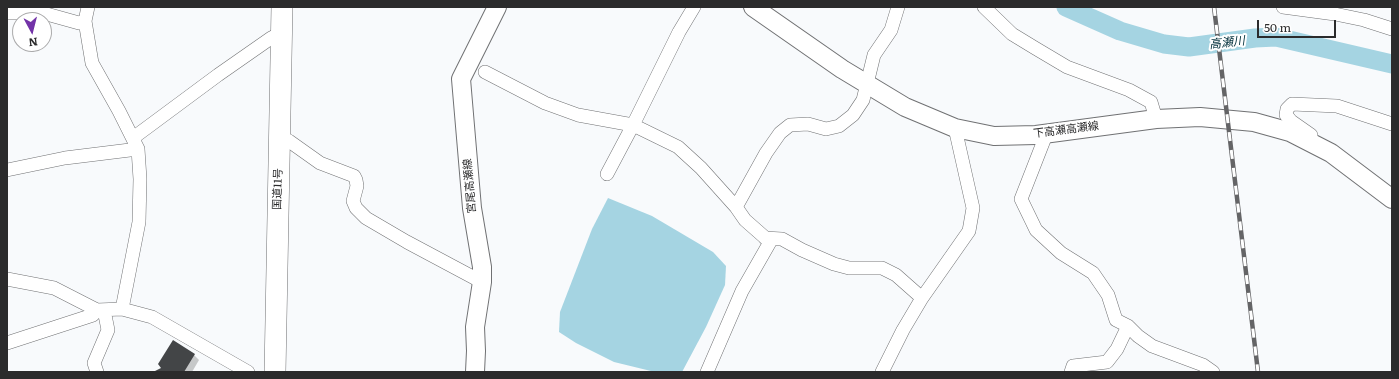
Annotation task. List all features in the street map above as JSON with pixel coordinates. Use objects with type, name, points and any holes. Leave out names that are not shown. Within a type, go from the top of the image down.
[{"type":"highway","name":"国道11号","points":[[275,372],[282,7]]},
{"type":"main road","name":"宮尾高瀬線","points":[[475,372],[475,327],[482,282],[482,267],[472,208],[461,79],[497,7]]},
{"type":"main road","name":"下高瀬高瀬線","points":[[753,7],[842,69],[905,107],[955,128],[994,136],[1046,135],[1156,119],[1200,117],[1254,122],[1290,132],[1331,153],[1392,198]]},
{"type":"street","points":[[88,7],[85,21],[92,63],[119,111],[135,144],[140,179],[139,222],[122,309]]},
{"type":"street","points":[[607,174],[679,32],[694,7]]},
{"type":"street","points":[[736,207],[766,153],[780,133],[790,125],[808,124],[826,129],[839,126],[853,115],[863,100],[874,55],[891,30],[898,7]]},
{"type":"street","points":[[984,7],[1012,34],[1035,48],[1067,66],[1129,90],[1151,102],[1156,119]]},
{"type":"street","points":[[1283,7],[1364,20],[1392,29]]},
{"type":"street","points":[[7,13],[43,13],[79,23],[85,21]]},
{"type":"street","points":[[7,170],[135,144],[218,75],[271,38],[281,33]]},
{"type":"street","points":[[485,72],[545,103],[572,112],[633,125],[678,147],[701,168],[736,207],[745,220],[770,242],[742,291],[707,372]]},
{"type":"street","points":[[1331,153],[1317,139],[1291,121],[1286,115],[1287,109],[1292,104],[1337,106],[1392,124]]},
{"type":"street","points":[[882,372],[903,330],[922,298],[969,231],[973,208],[955,128]]},
{"type":"street","points":[[1046,135],[1021,199],[1036,230],[1061,253],[1093,273],[1108,295],[1116,320],[1128,326],[1152,346],[1203,365],[1214,372]]},
{"type":"street","points":[[280,136],[320,163],[354,176],[357,186],[353,201],[356,208],[366,218],[407,242],[482,282]]},
{"type":"street","points":[[765,238],[782,239],[802,250],[834,264],[849,268],[882,268],[896,275],[922,298]]},
{"type":"street","points":[[7,279],[54,288],[101,310],[122,309],[152,317],[248,372]]},
{"type":"street","points":[[7,343],[93,315],[101,310]]},
{"type":"street","points":[[97,372],[94,363],[108,330],[101,310]]},
{"type":"street","points":[[1071,372],[1073,366],[1107,362],[1117,348],[1128,326]]},
{"type":"water","points":[[608,198],[652,216],[713,252],[726,266],[725,285],[706,327],[682,372],[655,372],[614,362],[576,343],[559,332],[560,312],[592,229]]},
{"type":"building","points":[[173,340],[195,354],[184,372],[153,372],[161,368],[158,364]]},
{"type":"waterway","name":"高瀬川","points":[[1066,7],[1120,31],[1164,44],[1189,47],[1255,38],[1276,37],[1392,64]]},
{"type":"railway","points":[[1214,7],[1258,372]]}]
